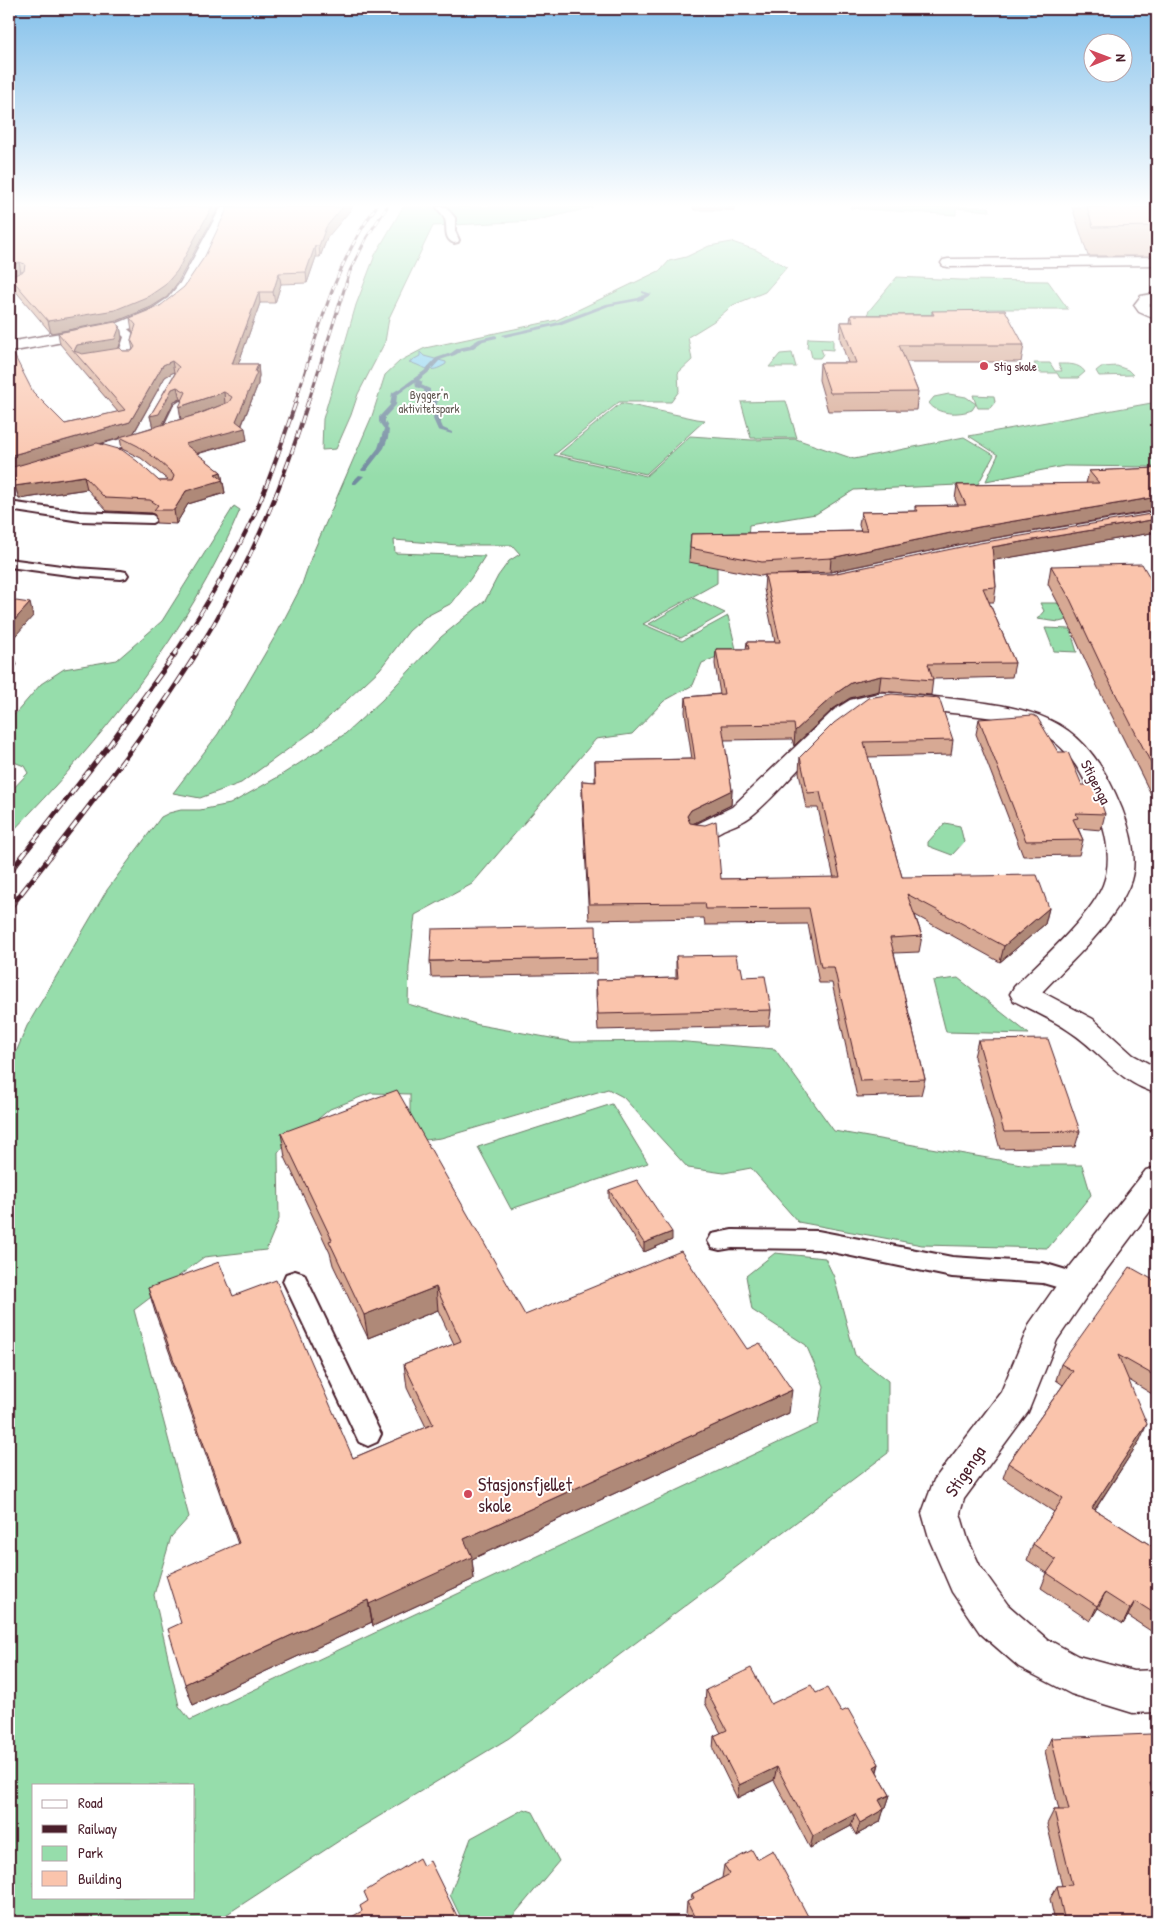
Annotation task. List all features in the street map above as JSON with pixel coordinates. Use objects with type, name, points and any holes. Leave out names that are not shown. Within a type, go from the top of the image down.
[{"type":"street","points":[[9,347],[119,327],[151,317],[163,311],[178,297]]},
{"type":"street","points":[[1156,297],[1146,299],[1141,305],[1144,309],[1157,316]]},
{"type":"street","name":"Stigenga","points":[[700,832],[740,812],[842,715],[858,705],[892,700],[938,704],[1025,717],[1048,727],[1064,737],[1078,750],[1088,764],[1103,793],[1116,826],[1120,874],[1110,897],[1097,917],[1024,994],[1083,1026],[1123,1062],[1157,1082]]},
{"type":"street","name":"Stigenga","points":[[1157,1179],[1077,1283],[1042,1333],[1015,1401],[947,1492],[941,1513],[949,1541],[966,1580],[994,1619],[1033,1653],[1071,1674],[1133,1692],[1157,1691]]},
{"type":"lane","points":[[119,327],[130,336],[124,356]]},
{"type":"lane","points":[[168,430],[180,405]]},
{"type":"lane","points":[[140,437],[150,420]]},
{"type":"lane","points":[[9,476],[186,425]]},
{"type":"lane","points":[[94,450],[113,451],[128,456]]},
{"type":"lane","points":[[9,506],[44,513],[80,517],[152,519]]},
{"type":"lane","points":[[9,563],[76,572],[121,575]]},
{"type":"lane","points":[[720,1241],[732,1239],[818,1240],[952,1267],[1043,1273],[1077,1283]]},
{"type":"lane","points":[[295,1281],[368,1434]]},
{"type":"green space","points":[[359,297],[399,297],[389,318],[385,342],[358,394],[336,449],[322,450],[323,419]]},
{"type":"green space","name":"Bygger'n aktivitetspark","points":[[605,297],[752,297],[733,305],[714,321],[688,337],[692,360],[678,373],[679,391],[671,402],[619,402],[554,455],[646,476],[690,436],[752,440],[796,439],[854,459],[964,437],[994,455],[978,484],[854,490],[816,514],[749,525],[748,539],[717,558],[717,583],[643,624],[682,641],[728,616],[736,649],[702,663],[693,685],[664,701],[632,734],[596,739],[472,884],[415,915],[409,966],[408,1004],[479,1025],[573,1042],[674,1041],[775,1049],[834,1131],[1027,1165],[1082,1165],[1091,1195],[1048,1248],[922,1245],[798,1222],[751,1168],[724,1173],[688,1168],[623,1097],[608,1089],[441,1138],[424,1140],[410,1114],[410,1094],[371,1093],[330,1109],[278,1152],[279,1219],[266,1250],[204,1257],[134,1310],[189,1517],[171,1537],[154,1595],[179,1706],[190,1720],[818,1424],[824,1386],[806,1345],[752,1310],[746,1276],[775,1253],[825,1258],[834,1277],[855,1355],[888,1381],[888,1453],[509,1738],[348,1835],[215,1922],[9,1922],[9,1069],[27,1026],[107,890],[161,817],[181,810],[200,810],[230,804],[278,777],[345,734],[382,700],[441,637],[485,601],[498,576],[509,561],[520,554],[512,545],[458,545],[394,540],[395,553],[485,556],[452,603],[425,617],[409,631],[380,669],[316,729],[241,783],[200,798],[173,793],[218,734],[277,633],[301,587],[312,555],[372,416],[385,375],[400,361],[425,348],[557,320]]},
{"type":"green space","points":[[880,297],[1060,297],[1068,309],[990,309],[963,318],[870,319],[868,312]]},
{"type":"green space","points":[[808,338],[833,339],[833,350],[821,349],[823,354],[820,358],[812,358],[810,349],[807,348]]},
{"type":"green space","points":[[792,353],[796,367],[769,367],[780,354]]},
{"type":"green space","points":[[1034,363],[1050,363],[1055,371],[1062,371],[1058,364],[1073,365],[1080,367],[1085,372],[1078,378],[1060,378],[1057,373],[1040,373]]},
{"type":"green space","points":[[1117,366],[1128,370],[1133,375],[1099,376],[1096,371],[1101,367]]},
{"type":"green space","points":[[949,394],[966,397],[976,404],[972,410],[961,413],[949,413],[937,410],[929,403],[934,397]]},
{"type":"green space","points":[[973,395],[994,396],[995,402],[990,408],[978,408]]},
{"type":"green space","points":[[786,401],[797,438],[751,438],[741,402]]},
{"type":"green space","points":[[1157,402],[1157,467],[1064,466],[986,481],[998,455],[969,436]]},
{"type":"green space","points":[[621,403],[705,420],[646,474],[559,454]]},
{"type":"green space","points":[[234,506],[240,510],[219,555],[169,642],[109,723],[9,835],[9,793],[28,773],[24,766],[9,760],[9,721],[41,684],[64,669],[117,660],[162,621]]},
{"type":"green space","points":[[693,598],[725,613],[681,638],[649,624]]},
{"type":"green space","points":[[1040,603],[1057,603],[1075,618],[1059,622],[1037,619],[1044,611]]},
{"type":"green space","points":[[1045,628],[1070,629],[1077,652],[1054,651]]},
{"type":"green space","points":[[945,823],[960,826],[964,842],[952,855],[928,846],[928,842]]},
{"type":"green space","points":[[958,978],[1029,1034],[946,1032],[933,981]]},
{"type":"green space","points":[[612,1104],[648,1163],[511,1209],[478,1147]]},
{"type":"green space","points":[[524,1809],[533,1812],[559,1861],[508,1922],[463,1922],[450,1895],[471,1838]]},
{"type":"water","points":[[420,352],[424,356],[446,362],[446,364],[431,370],[409,362],[420,356]]},
{"type":"building","points":[[27,297],[146,297],[115,310],[48,321]]},
{"type":"building","points":[[171,297],[257,297],[232,364],[258,364],[255,372],[257,372],[236,421],[245,428],[185,444],[221,472],[215,474],[223,480],[186,491],[174,510],[154,510],[158,505],[150,500],[105,498],[84,476],[15,486],[13,467],[97,443],[122,450],[159,481],[172,481],[174,476],[159,461],[138,446],[120,437],[199,414],[229,402],[232,397],[224,392],[179,407],[186,392],[177,387],[172,389],[159,414],[150,416],[179,367],[172,361],[163,365],[130,422],[9,456],[9,345],[33,392],[65,424],[125,410],[58,333],[115,322],[120,326],[115,339],[77,345],[74,351],[82,354],[120,348],[123,351],[132,351],[135,347],[131,340],[136,325],[130,318],[160,306]]},
{"type":"building","points":[[1005,310],[1024,345],[899,345],[918,392],[830,393],[820,363],[856,363],[841,322],[853,322],[851,315],[934,315],[932,311]]},
{"type":"building","points":[[1157,468],[1157,497],[979,527],[831,558],[762,562],[690,548],[691,534],[867,531],[861,512],[918,511],[915,506],[966,505],[957,485],[1099,483],[1089,471]]},
{"type":"building","points":[[1157,513],[1157,519],[992,547],[996,587],[983,588],[1015,663],[928,664],[933,680],[881,676],[851,683],[835,694],[795,731],[794,724],[722,725],[732,790],[691,810],[687,816],[690,823],[705,825],[716,821],[721,879],[840,877],[820,792],[808,793],[800,757],[834,723],[868,698],[892,694],[939,698],[953,740],[864,742],[902,877],[1037,875],[1049,908],[1004,946],[907,894],[922,936],[890,938],[925,1079],[860,1081],[834,967],[821,967],[809,908],[706,909],[705,903],[589,904],[582,781],[596,782],[595,761],[695,759],[686,697],[724,694],[716,649],[749,649],[747,642],[780,642],[765,575],[832,574],[980,543]]},
{"type":"building","points":[[1142,564],[1157,590],[1157,688],[1153,688],[1157,696],[1157,775],[1070,599],[1051,566]]},
{"type":"building","points":[[9,600],[30,603],[9,626]]},
{"type":"building","points":[[1033,715],[1037,717],[1058,752],[1068,752],[1082,785],[1095,785],[1105,814],[1076,813],[1078,818],[1073,819],[1083,840],[1026,841],[979,719]]},
{"type":"building","points":[[596,926],[597,958],[430,961],[432,929]]},
{"type":"building","points":[[736,955],[738,967],[741,967],[743,977],[765,976],[771,1010],[598,1014],[596,980],[678,978],[676,956]]},
{"type":"building","points":[[1048,1039],[1080,1131],[1004,1132],[978,1040]]},
{"type":"building","points":[[397,1090],[525,1315],[681,1251],[747,1349],[760,1343],[792,1390],[464,1539],[472,1557],[369,1604],[368,1600],[185,1684],[168,1629],[181,1623],[166,1575],[239,1543],[148,1288],[219,1262],[233,1296],[276,1280],[353,1458],[433,1424],[404,1364],[461,1341],[436,1287],[364,1315],[329,1241],[332,1240],[281,1133]]},
{"type":"building","points":[[637,1180],[672,1232],[644,1243],[609,1190]]},
{"type":"building","points":[[1130,1267],[1157,1282],[1157,1377],[1118,1355],[1147,1424],[1092,1508],[1155,1548],[1157,1544],[1157,1615],[1135,1601],[1130,1609],[1105,1593],[1097,1606],[1047,1573],[1056,1560],[1033,1544],[1063,1498],[1008,1463],[1073,1371],[1061,1364]]},
{"type":"building","points":[[751,1668],[771,1704],[811,1685],[816,1693],[827,1688],[841,1712],[848,1709],[879,1764],[874,1767],[890,1795],[879,1800],[884,1809],[860,1823],[855,1814],[813,1836],[777,1767],[739,1785],[714,1736],[727,1730],[706,1690]]},
{"type":"building","points":[[1151,1734],[1157,1754],[1157,1783],[1150,1783],[1157,1806],[1157,1922],[1065,1922],[1057,1886],[1072,1885],[1054,1810],[1069,1810],[1051,1738]]},
{"type":"building","points":[[752,1850],[757,1859],[773,1850],[811,1922],[697,1922],[687,1902],[694,1898],[692,1894],[730,1874],[724,1865]]},
{"type":"building","points":[[419,1858],[423,1866],[430,1861],[460,1922],[343,1922],[362,1911],[360,1906],[368,1901],[364,1892]]},
{"type":"waterway","points":[[505,335],[557,324],[608,305],[643,297]]},
{"type":"waterway","points":[[415,380],[426,372],[438,359],[453,354],[460,349],[470,348],[481,340],[495,337]]},
{"type":"waterway","points":[[405,387],[415,380]]},
{"type":"waterway","points":[[415,380],[420,382],[418,386],[427,389],[427,397],[435,401],[433,406],[437,412],[436,419],[440,429],[450,433]]},
{"type":"waterway","points":[[385,427],[382,417],[393,405],[394,394],[402,389]]},
{"type":"waterway","points":[[364,470],[381,448],[386,430]]},
{"type":"waterway","points":[[354,483],[361,476]]},
{"type":"railway","points":[[295,403],[330,297]]},
{"type":"railway","points":[[308,403],[342,297]]},
{"type":"railway","points":[[174,655],[217,586],[246,532],[277,458],[296,402]]},
{"type":"railway","points":[[195,655],[230,595],[260,533],[274,501],[308,402]]},
{"type":"railway","points":[[9,873],[110,744],[175,654]]},
{"type":"railway","points":[[9,909],[129,752],[196,654]]},
{"type":"place","name":"Stig skole","points":[[984,366]]},
{"type":"place","name":"Stasjonsfjellet skole","points":[[468,1494]]}]
